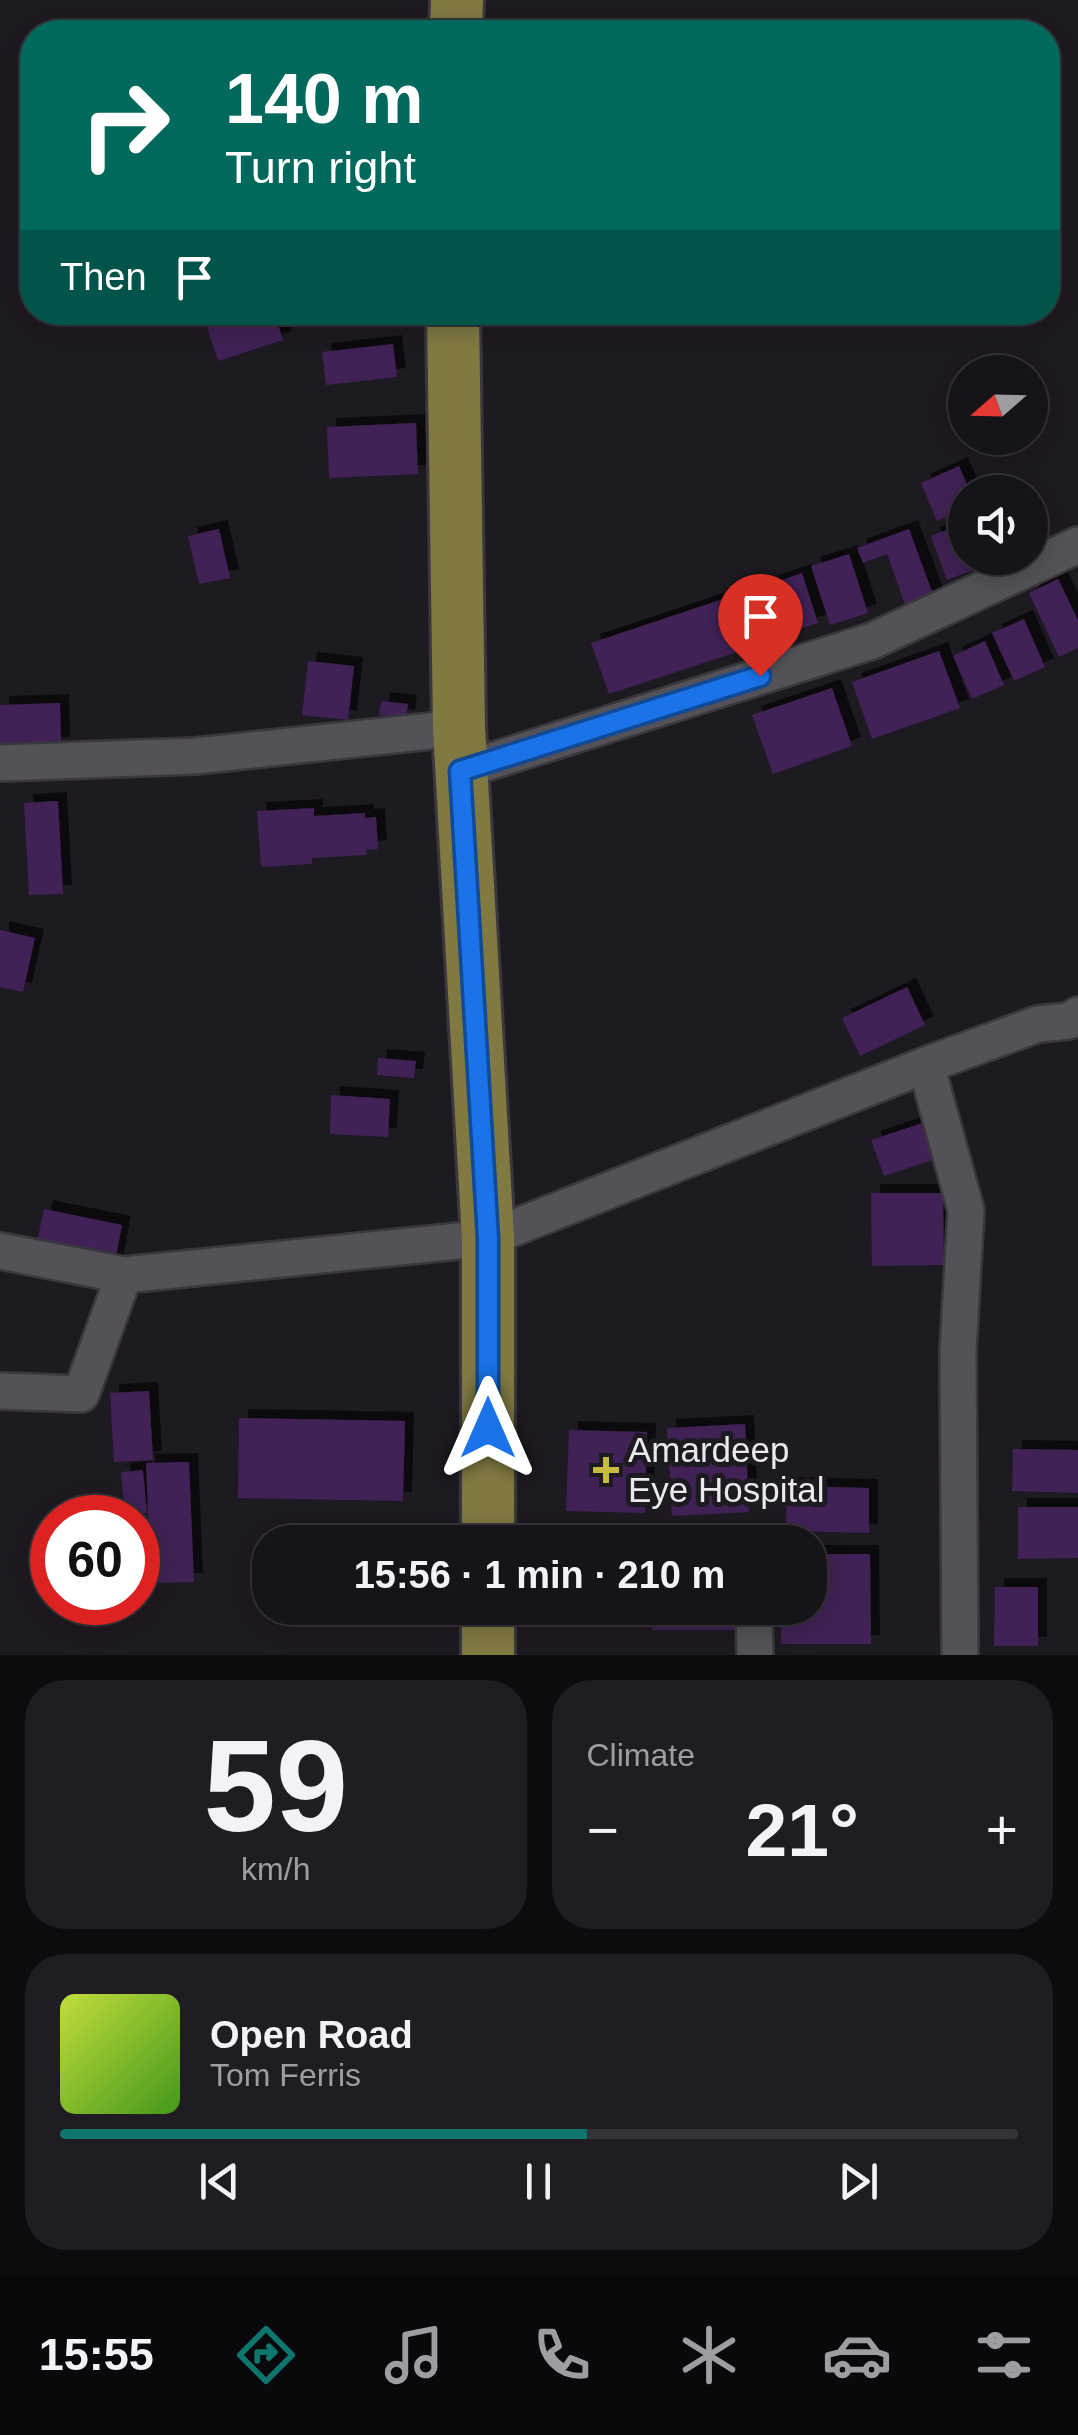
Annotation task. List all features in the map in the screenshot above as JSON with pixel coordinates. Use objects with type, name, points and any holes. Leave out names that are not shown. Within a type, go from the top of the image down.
[{"type":"main road","points":[[453,325],[459,749],[488,1238],[488,1525]]},
{"type":"main road","points":[[488,1625],[488,1655]]},
{"type":"street","points":[[0,763],[459,749],[872,641],[1078,545]]},
{"type":"street","points":[[0,1251],[124,1276],[488,1238],[926,1065],[1038,1024],[1075,1023]]},
{"type":"street","points":[[926,1065],[966,1210],[958,1352],[960,1655]]},
{"type":"street","points":[[0,1391],[81,1394],[124,1276]]},
{"type":"street","points":[[755,1625],[756,1655]]},
{"type":"building","points":[[206,325],[278,325],[283,340],[218,361]]},
{"type":"building","points":[[393,344],[397,377],[326,385],[322,352]]},
{"type":"building","points":[[416,423],[418,474],[329,478],[327,427]]},
{"type":"building","points":[[959,466],[963,475],[948,475],[948,516],[937,521],[921,483]]},
{"type":"building","points":[[219,529],[230,578],[199,584],[188,536]]},
{"type":"building","points":[[909,529],[934,597],[906,607],[887,554],[863,563],[857,548]]},
{"type":"building","points":[[948,530],[948,575],[960,575],[947,580],[931,536]]},
{"type":"building","points":[[849,554],[868,613],[830,625],[811,566]]},
{"type":"building","points":[[802,573],[818,623],[751,645],[735,596]]},
{"type":"building","points":[[1058,579],[1078,620],[1078,648],[1059,657],[1029,593]]},
{"type":"building","points":[[723,599],[740,651],[609,694],[591,643]]},
{"type":"building","points":[[1024,619],[1045,667],[1014,681],[992,633]]},
{"type":"building","points":[[985,641],[1004,685],[972,699],[953,656]]},
{"type":"building","points":[[939,651],[960,708],[872,739],[852,682]]},
{"type":"building","points":[[308,661],[354,666],[348,720],[302,715]]},
{"type":"building","points":[[832,688],[852,746],[773,774],[752,715]]},
{"type":"building","points":[[381,701],[408,704],[406,719],[379,715]]},
{"type":"building","points":[[60,703],[61,746],[0,748],[0,705]]},
{"type":"building","points":[[58,801],[63,894],[29,895],[24,803]]},
{"type":"building","points":[[314,808],[314,816],[365,813],[365,818],[376,817],[378,849],[366,850],[367,855],[312,858],[312,864],[261,867],[257,811]]},
{"type":"building","points":[[0,930],[35,938],[23,992],[0,987]]},
{"type":"building","points":[[907,987],[925,1025],[860,1056],[842,1018]]},
{"type":"building","points":[[378,1058],[416,1061],[414,1078],[377,1075]]},
{"type":"building","points":[[331,1095],[390,1099],[388,1137],[330,1134]]},
{"type":"building","points":[[938,1118],[950,1154],[884,1176],[871,1140]]},
{"type":"building","points":[[871,1193],[943,1193],[944,1265],[872,1266]]},
{"type":"building","points":[[44,1209],[122,1225],[112,1277],[33,1261]]},
{"type":"building","points":[[149,1391],[153,1460],[114,1462],[110,1393]]},
{"type":"building","points":[[239,1418],[405,1421],[403,1501],[238,1498]]},
{"type":"building","points":[[745,1424],[749,1512],[672,1516],[667,1428]]},
{"type":"building","points":[[569,1430],[647,1432],[645,1513],[566,1511]]},
{"type":"building","points":[[1013,1449],[1078,1450],[1078,1493],[1012,1491]]},
{"type":"building","points":[[189,1462],[194,1582],[160,1583],[160,1495],[147,1495],[146,1463]]},
{"type":"building","points":[[143,1470],[145,1495],[123,1495],[121,1472]]},
{"type":"building","points":[[787,1486],[869,1488],[869,1533],[827,1532],[827,1525],[786,1525]]},
{"type":"building","points":[[1018,1507],[1078,1507],[1078,1558],[1018,1559]]},
{"type":"building","points":[[827,1554],[870,1554],[871,1644],[781,1644],[781,1625],[827,1625]]},
{"type":"building","points":[[995,1587],[1038,1587],[1038,1646],[994,1646]]},
{"type":"building","points":[[652,1625],[738,1625],[738,1630],[652,1630]]},
{"type":"place","name":"Amardeep Eye Hospital","points":[[606,1470]]},
{"type":"route","points":[[488,1428],[488,1238],[460,771],[760,676]]}]
